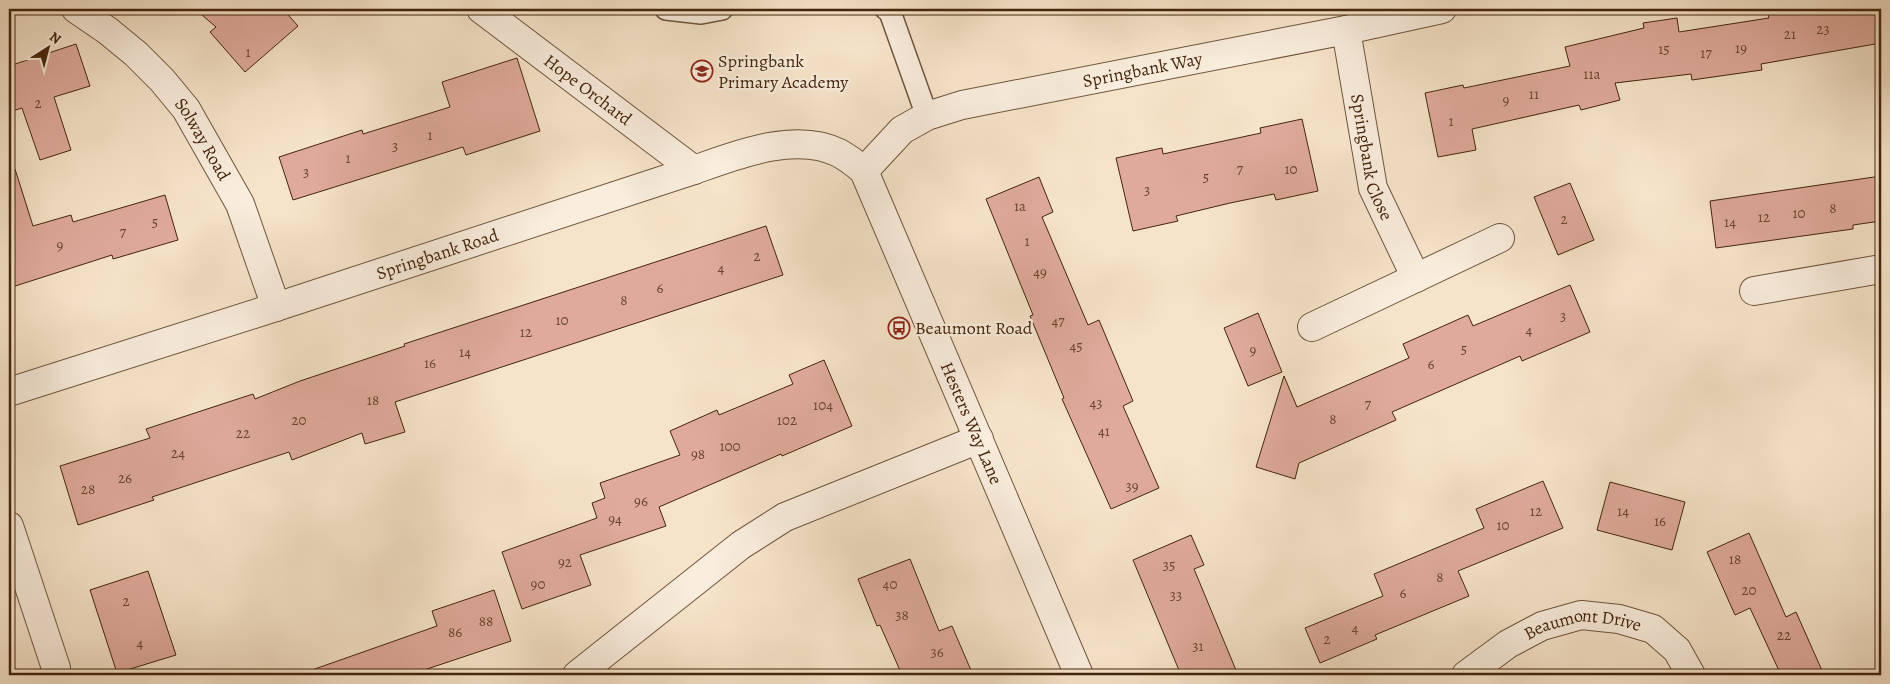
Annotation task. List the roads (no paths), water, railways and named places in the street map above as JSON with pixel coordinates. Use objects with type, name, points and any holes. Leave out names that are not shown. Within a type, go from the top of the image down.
[{"type":"street","name":"Solway Road","points":[[76,9],[108,31],[136,54],[162,80],[186,109],[240,204],[276,307]]},
{"type":"street","name":"Hope Orchard","points":[[481,9],[694,170]]},
{"type":"street","name":"Springbank Way","points":[[864,171],[902,130],[927,116],[962,105],[1346,30],[1442,9]]},
{"type":"street","name":"Springbank Close","points":[[1346,30],[1373,188],[1416,278]]},
{"type":"street","name":"Springbank Road","points":[[9,392],[276,307],[742,153],[793,144],[824,148],[839,153],[864,171]]},
{"type":"street","name":"Hesters Way Lane","points":[[864,171],[1079,675]]},
{"type":"street","points":[[1312,327],[1500,238]]},
{"type":"street","points":[[1754,291],[1881,269]]},
{"type":"street","points":[[577,675],[741,545],[785,517],[979,439]]},
{"type":"street","points":[[9,526],[56,668],[56,675]]},
{"type":"street","name":"Beaumont Drive","points":[[1466,675],[1508,644],[1542,626],[1581,615],[1619,619],[1653,629],[1677,650],[1691,675]]},
{"type":"lane","points":[[666,9],[701,13],[722,9]]},
{"type":"lane","points":[[886,9],[890,12],[927,116]]},
{"type":"place","name":"Springbank Primary Academy","points":[[702,71]]},
{"type":"place","name":"Beaumont Road","points":[[899,328]]}]
